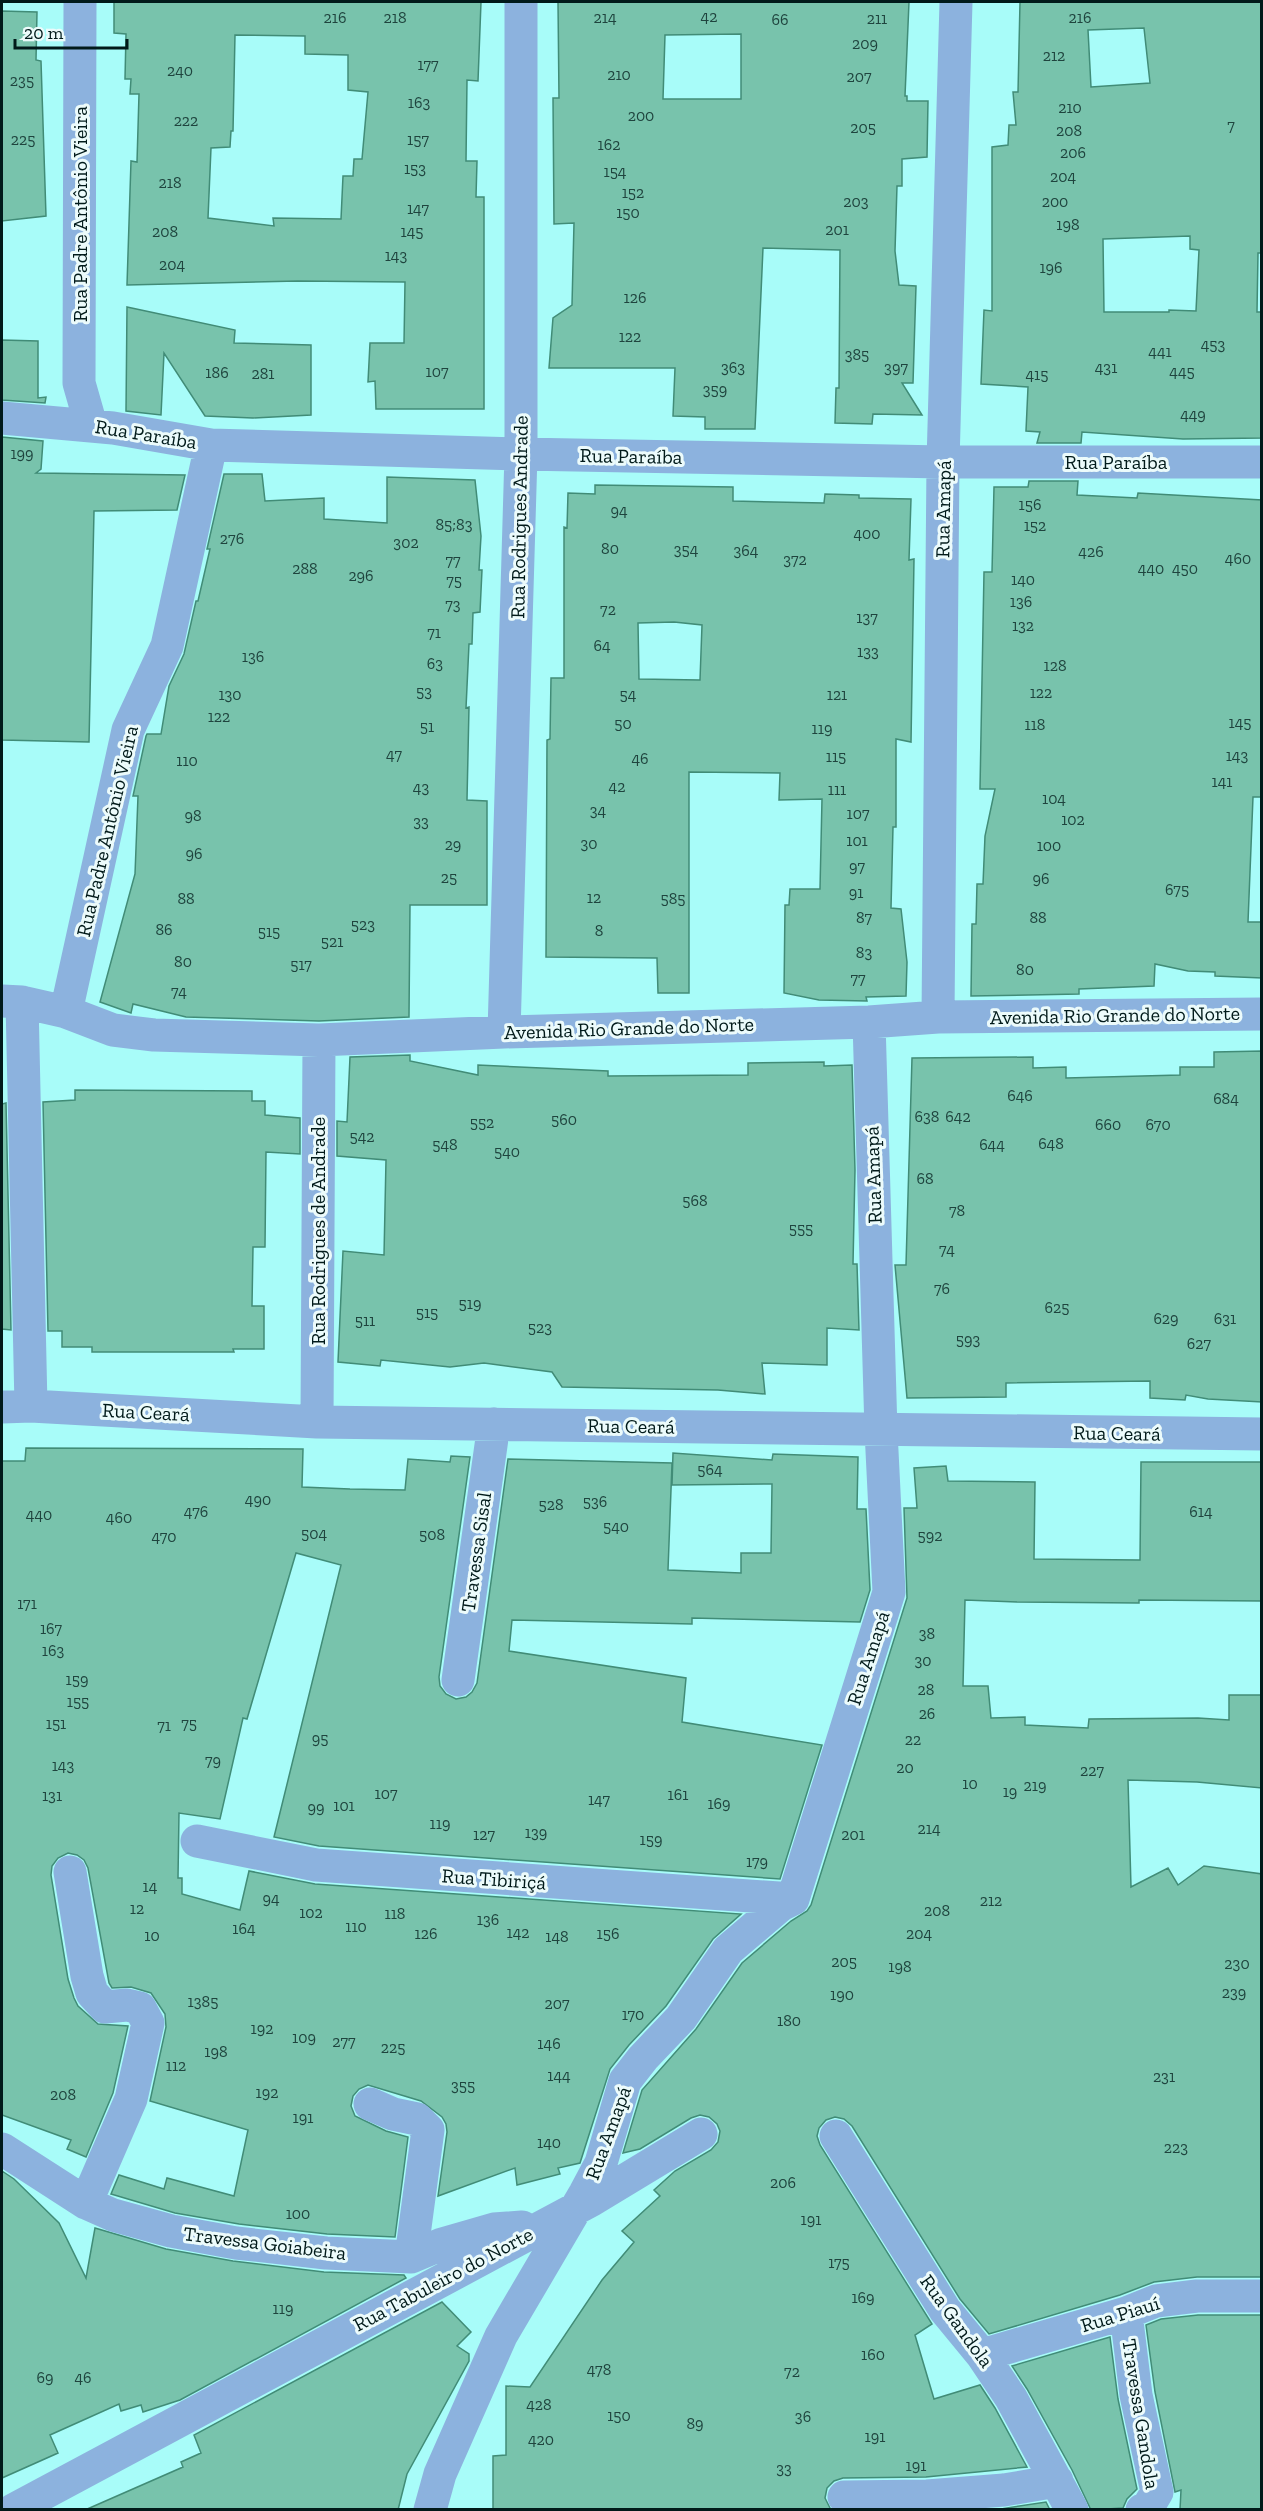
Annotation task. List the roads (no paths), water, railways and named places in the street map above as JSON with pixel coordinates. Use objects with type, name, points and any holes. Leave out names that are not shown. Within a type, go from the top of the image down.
[{"type":"street","name":"Rua Padre Antônio Vieira","points":[[80,2],[79,383],[91,425]]},
{"type":"street","name":"Rua Rodrigues Andrade","points":[[504,1032],[521,454],[521,2]]},
{"type":"street","name":"Rua Amapá","points":[[938,1017],[943,462],[956,2]]},
{"type":"street","name":"Rua Paraíba","points":[[2,418],[91,425],[211,445],[521,454],[943,462],[1262,462]]},
{"type":"street","name":"Rua Padre Antônio Vieira","points":[[66,1012],[128,730],[167,646],[211,445]]},
{"type":"street","name":"Avenida Rio Grande do Norte","points":[[12,1001],[66,1012],[113,1030],[154,1035],[319,1040],[504,1032],[869,1022],[938,1017],[1262,1014]]},
{"type":"street","points":[[12,1001],[16,1407]]},
{"type":"street","name":"Rua Amapá","points":[[576,2208],[601,2163],[625,2081],[643,2058],[681,2018],[728,1950],[781,1905],[793,1899],[889,1592],[881,1431],[869,1022]]},
{"type":"street","name":"Rua Rodrigues de Andrade","points":[[317,1422],[319,1040]]},
{"type":"street","name":"Rua Ceará","points":[[16,1407],[317,1422],[881,1431],[1262,1434]]},
{"type":"street","name":"Travessa Sisal","points":[[458,1680],[494,1424]]},
{"type":"street","name":"Rua Tibiriçá","points":[[197,1840],[316,1866],[793,1899]]},
{"type":"street","points":[[70,1872],[87,1976],[92,1993],[105,2007],[140,2008],[148,2023],[131,2099],[86,2203]]},
{"type":"street","points":[[370,2104],[393,2114],[417,2119],[428,2130],[411,2257]]},
{"type":"street","points":[[576,2208],[701,2134]]},
{"type":"street","name":"Rua Gandola","points":[[836,2136],[945,2310],[982,2355],[1011,2398],[1072,2510]]},
{"type":"street","name":"Travessa Goiabeira","points":[[2,2149],[86,2203],[113,2215],[171,2231],[236,2243],[326,2253],[411,2257],[442,2244],[495,2229],[544,2224]]},
{"type":"street","name":"Rua Tabuleiro do Norte","points":[[13,2510],[576,2208]]},
{"type":"street","name":"Rua Tabuleiro do Norte","points":[[430,2510],[440,2475],[501,2336],[576,2208]]},
{"type":"street","name":"Rua Piauí","points":[[982,2355],[1126,2313],[1156,2301],[1197,2296],[1262,2296]]},
{"type":"street","name":"Travessa Gandola","points":[[1126,2313],[1136,2395],[1157,2493],[1148,2507],[1142,2510]]},
{"type":"street","points":[[844,2497],[927,2496],[1004,2490],[1057,2481]]}]
